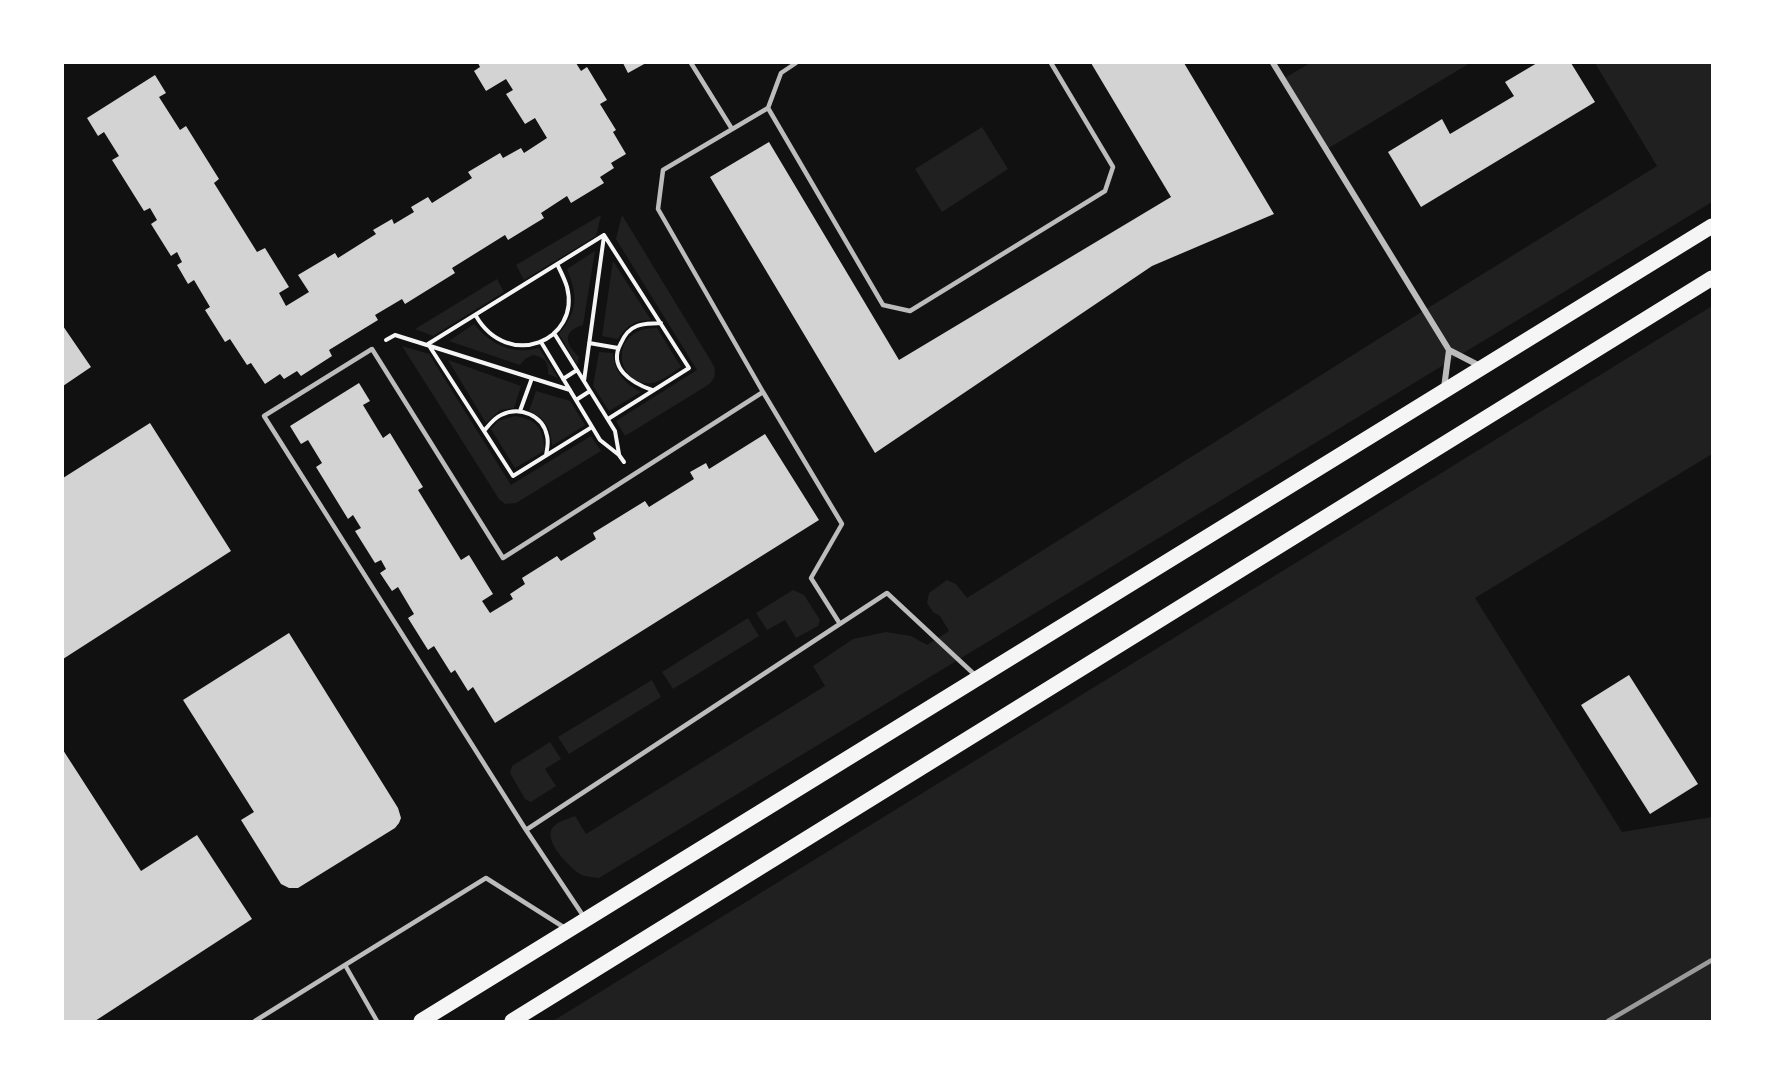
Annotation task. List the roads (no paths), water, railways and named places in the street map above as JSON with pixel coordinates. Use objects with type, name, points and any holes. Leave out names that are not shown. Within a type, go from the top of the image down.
[{"type":"main road","points":[[421,1021],[1712,225]]},
{"type":"main road","points":[[512,1021],[1712,278]]},
{"type":"street","points":[[1273,63],[1449,350],[1482,367]]},
{"type":"street","points":[[1443,391],[1449,350]]},
{"type":"lane","points":[[691,63],[732,129]]},
{"type":"lane","points":[[796,63],[781,73],[768,108],[663,170],[658,209],[842,524],[810,578],[840,624]]},
{"type":"lane","points":[[768,108],[883,305],[910,311],[1105,191],[1113,167],[1052,63]]},
{"type":"lane","points":[[585,918],[526,830],[264,416],[372,349],[503,558],[763,392]]},
{"type":"lane","points":[[526,830],[888,593],[977,677]]},
{"type":"lane","points":[[255,1021],[486,878],[567,930]]},
{"type":"lane","points":[[345,965],[377,1021]]},
{"type":"railway","points":[[1608,1021],[1712,960]]}]
